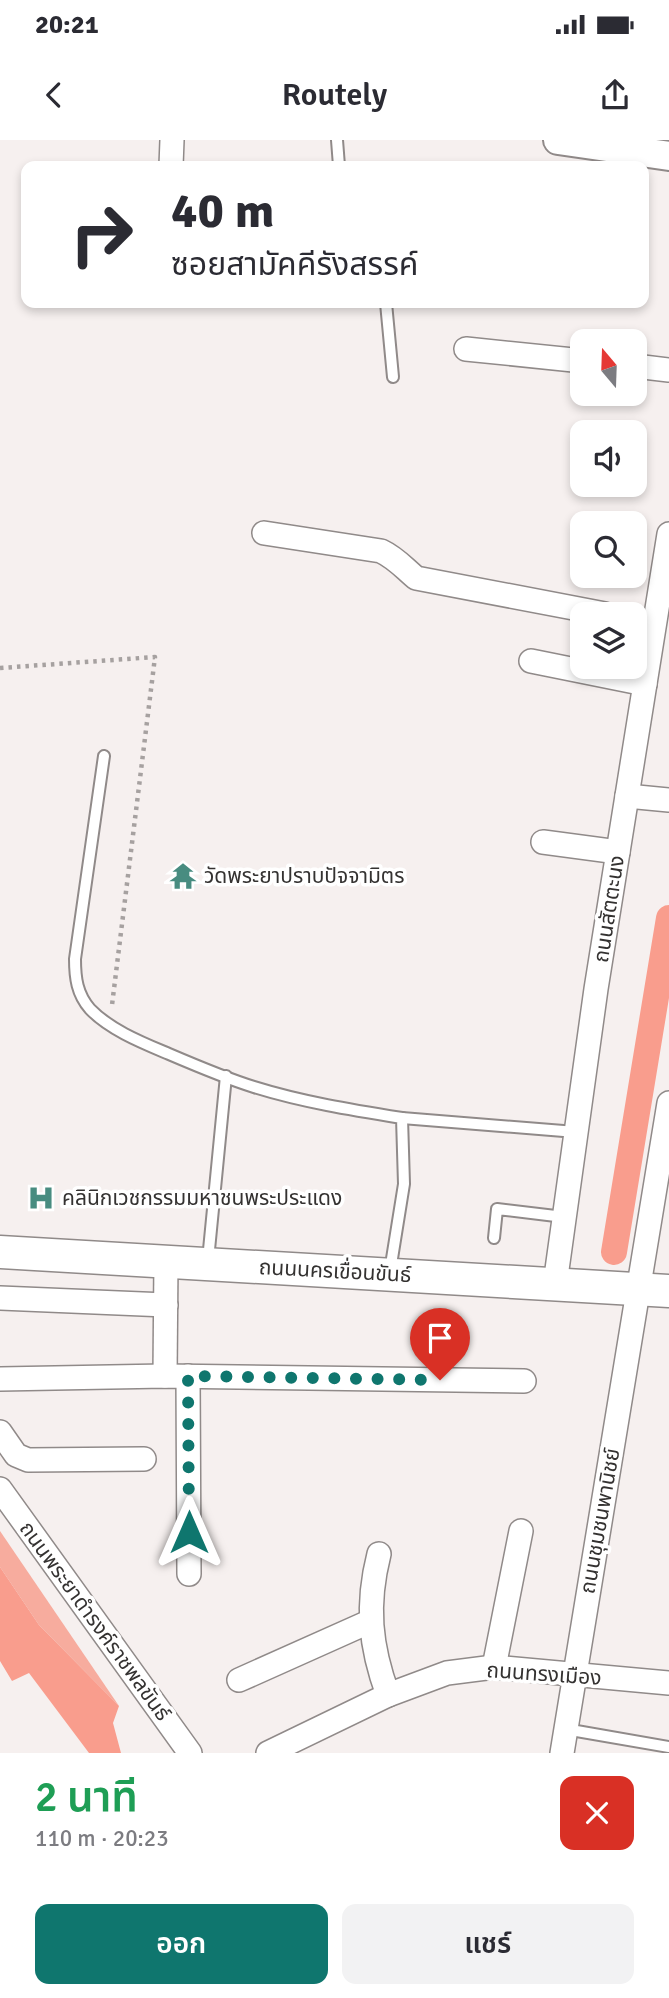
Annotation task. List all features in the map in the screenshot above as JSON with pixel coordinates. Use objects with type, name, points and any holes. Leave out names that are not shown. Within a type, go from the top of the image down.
[{"type":"main road","name":"ถนนนครเขื่อนขันธ์","points":[[0,1252],[654,1290]]},
{"type":"street","points":[[171,161],[172,140]]},
{"type":"street","points":[[558,140],[669,156]]},
{"type":"street","points":[[466,349],[570,360]]},
{"type":"street","points":[[648,368],[669,370]]},
{"type":"street","points":[[264,533],[381,551],[396,557],[402,567],[416,578],[570,607]]},
{"type":"street","name":"ถนนสัตตะนง","points":[[647,615],[669,534]]},
{"type":"street","points":[[531,661],[645,684]]},
{"type":"street","name":"ถนนสัตตะนง","points":[[555,1284],[645,679]]},
{"type":"street","points":[[627,796],[669,800]]},
{"type":"street","points":[[543,842],[618,852]]},
{"type":"street","name":"ถนนชุมชนพานิชย์","points":[[562,1753],[574,1676],[654,1290],[669,1103]]},
{"type":"street","points":[[166,1261],[166,1305],[177,1376],[189,1574]]},
{"type":"street","points":[[0,1298],[166,1305]]},
{"type":"street","points":[[0,1379],[177,1376],[524,1381]]},
{"type":"street","points":[[0,1432],[16,1455],[28,1460],[144,1458]]},
{"type":"street","name":"ถนนพระยาดำรงค์ราชพลขันธ์","points":[[0,1489],[190,1753]]},
{"type":"street","points":[[494,1667],[521,1531]]},
{"type":"street","points":[[379,1554],[372,1592],[372,1638],[388,1695]]},
{"type":"street","points":[[239,1680],[371,1621]]},
{"type":"street","name":"ถนนทรงเมือง","points":[[268,1753],[388,1695],[447,1673],[494,1667],[669,1683]]},
{"type":"lane","points":[[337,140],[339,161]]},
{"type":"lane","points":[[386,308],[393,377]]},
{"type":"lane","points":[[104,756],[75,959],[75,982],[90,1009],[130,1037],[255,1087],[337,1107],[402,1118],[576,1132]]},
{"type":"lane","points":[[208,1263],[226,1076]]},
{"type":"lane","points":[[390,1274],[404,1185],[402,1118]]},
{"type":"lane","points":[[494,1238],[498,1209],[564,1216]]},
{"type":"lane","points":[[565,1729],[669,1747]]},
{"type":"shaded area","points":[[0,1531],[119,1706],[39,1625],[0,1567]]},
{"type":"shaded area","points":[[0,1567],[39,1625],[119,1706],[113,1723],[121,1753],[89,1753],[29,1673],[12,1681],[0,1661]]},
{"type":"waterway","points":[[614,1252],[669,918]]},
{"type":"place","name":"วัดพระยาปราบปัจจามิตร","points":[[183,876]]},
{"type":"place","name":"คลินิกเวชกรรมมหาชนพระประแดง","points":[[41,1198]]},
{"type":"route","points":[[189,1532],[188,1376],[440,1380]]}]
